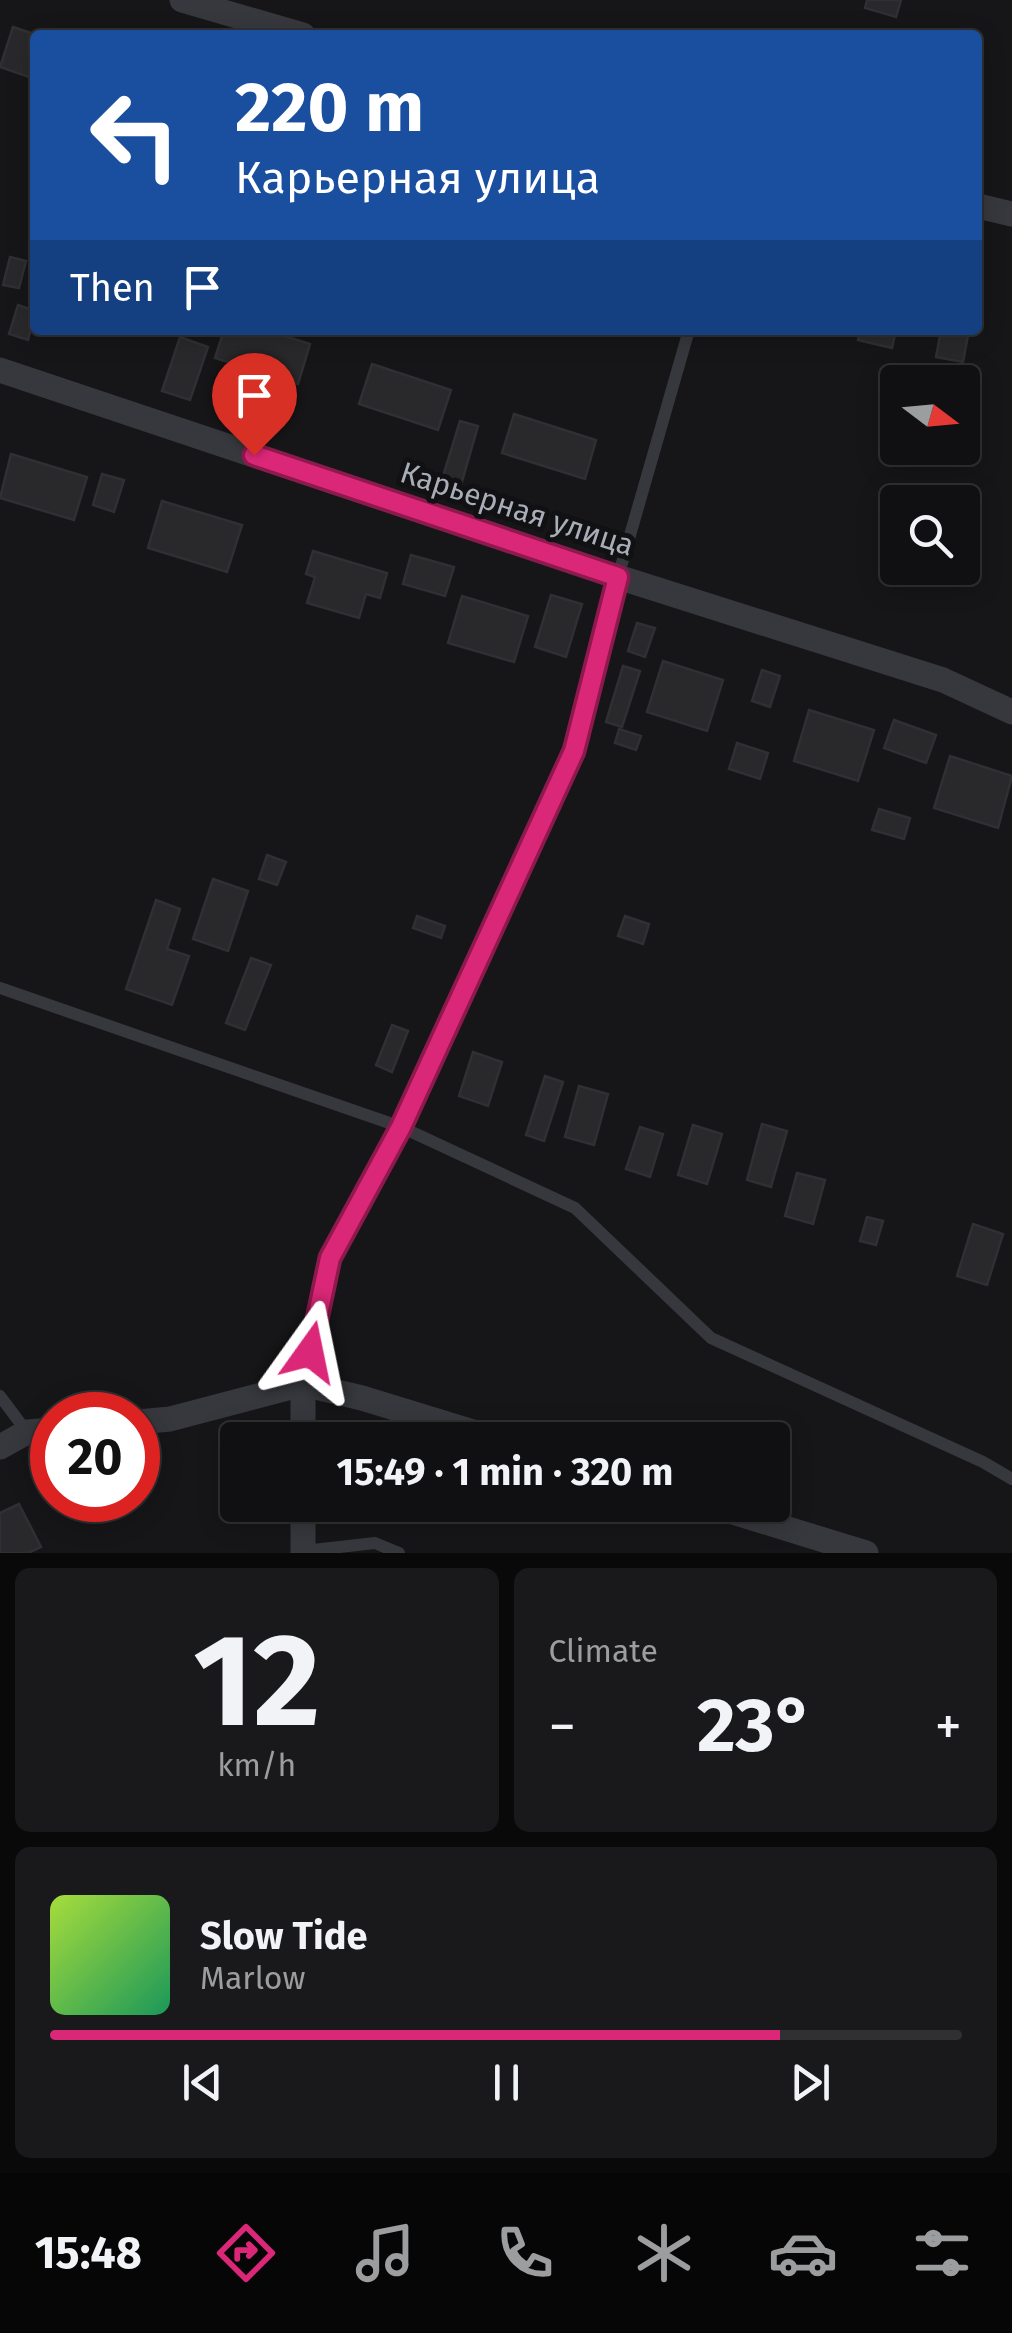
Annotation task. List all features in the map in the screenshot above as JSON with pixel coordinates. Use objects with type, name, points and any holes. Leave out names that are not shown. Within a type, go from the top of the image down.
[{"type":"street","points":[[182,0],[287,30]]},
{"type":"street","points":[[982,207],[1012,214]]},
{"type":"street","name":"Карьерная улица","points":[[0,370],[618,577],[943,680],[1012,712]]},
{"type":"street","points":[[160,1420],[303,1384],[440,1422]]},
{"type":"street","points":[[303,1384],[303,1422]]},
{"type":"street","points":[[0,1447],[30,1435]]},
{"type":"street","points":[[303,1552],[304,1522]]},
{"type":"street","points":[[765,1522],[866,1553]]},
{"type":"lane","points":[[303,1384],[330,1258],[401,1127],[574,751],[618,577],[687,335]]},
{"type":"lane","points":[[0,988],[401,1127],[574,1208],[711,1338],[1012,1479]]},
{"type":"lane","points":[[0,1396],[30,1422]]},
{"type":"lane","points":[[303,1552],[374,1543],[398,1553]]},
{"type":"building","points":[[867,0],[901,0],[896,17],[865,8]]},
{"type":"building","points":[[13,27],[30,33],[30,77],[0,67]]},
{"type":"building","points":[[10,257],[26,261],[19,288],[3,285]]},
{"type":"building","points":[[18,305],[30,309],[28,340],[9,334]]},
{"type":"building","points":[[222,335],[282,335],[310,344],[298,384],[215,358]]},
{"type":"building","points":[[859,335],[895,335],[892,348],[858,340]]},
{"type":"building","points":[[940,335],[968,335],[963,362],[936,357]]},
{"type":"building","points":[[180,337],[208,347],[190,400],[162,391]]},
{"type":"building","points":[[372,364],[451,390],[438,430],[359,404]]},
{"type":"building","points":[[514,414],[596,440],[585,479],[502,453]]},
{"type":"building","points":[[460,421],[478,426],[459,492],[440,486]]},
{"type":"building","points":[[11,454],[87,477],[74,520],[0,498]]},
{"type":"building","points":[[102,474],[124,480],[114,512],[93,505]]},
{"type":"building","points":[[162,501],[242,525],[227,572],[148,548]]},
{"type":"building","points":[[313,551],[387,573],[380,598],[366,594],[359,618],[307,603],[315,577],[306,574]]},
{"type":"building","points":[[411,555],[454,567],[445,596],[403,584]]},
{"type":"building","points":[[551,595],[582,604],[566,657],[535,647]]},
{"type":"building","points":[[462,596],[528,616],[514,662],[448,643]]},
{"type":"building","points":[[637,623],[655,628],[645,657],[628,651]]},
{"type":"building","points":[[663,661],[723,680],[707,731],[647,712]]},
{"type":"building","points":[[623,666],[640,671],[622,727],[606,722]]},
{"type":"building","points":[[762,670],[780,676],[770,707],[752,701]]},
{"type":"building","points":[[809,710],[874,730],[858,781],[794,761]]},
{"type":"building","points":[[894,720],[936,735],[926,763],[884,748]]},
{"type":"building","points":[[619,729],[641,736],[636,750],[615,743]]},
{"type":"building","points":[[737,743],[768,753],[760,779],[729,769]]},
{"type":"building","points":[[950,756],[1012,776],[998,828],[934,808]]},
{"type":"building","points":[[879,809],[910,818],[904,839],[872,830]]},
{"type":"building","points":[[267,855],[286,862],[277,885],[259,879]]},
{"type":"building","points":[[213,879],[248,891],[228,951],[193,939]]},
{"type":"building","points":[[156,900],[180,909],[167,949],[189,956],[172,1005],[126,989]]},
{"type":"building","points":[[417,916],[445,926],[441,938],[413,928]]},
{"type":"building","points":[[625,916],[649,924],[643,944],[618,936]]},
{"type":"building","points":[[251,958],[271,965],[245,1030],[226,1023]]},
{"type":"building","points":[[392,1025],[408,1031],[392,1072],[376,1065]]},
{"type":"building","points":[[473,1052],[502,1062],[488,1106],[459,1096]]},
{"type":"building","points":[[545,1076],[563,1082],[544,1141],[526,1135]]},
{"type":"building","points":[[579,1086],[608,1094],[594,1145],[565,1137]]},
{"type":"building","points":[[762,1124],[787,1131],[771,1187],[747,1180]]},
{"type":"building","points":[[693,1125],[722,1134],[707,1184],[678,1175]]},
{"type":"building","points":[[640,1127],[663,1134],[650,1177],[626,1169]]},
{"type":"building","points":[[797,1173],[825,1180],[813,1224],[785,1216]]},
{"type":"building","points":[[867,1217],[883,1221],[876,1245],[860,1241]]},
{"type":"building","points":[[973,1224],[1003,1234],[987,1285],[957,1276]]},
{"type":"building","points":[[19,1504],[41,1547],[28,1553],[0,1553],[0,1513]]},
{"type":"route","points":[[254,455],[618,577],[574,751],[401,1127],[330,1258],[310,1352]]}]
